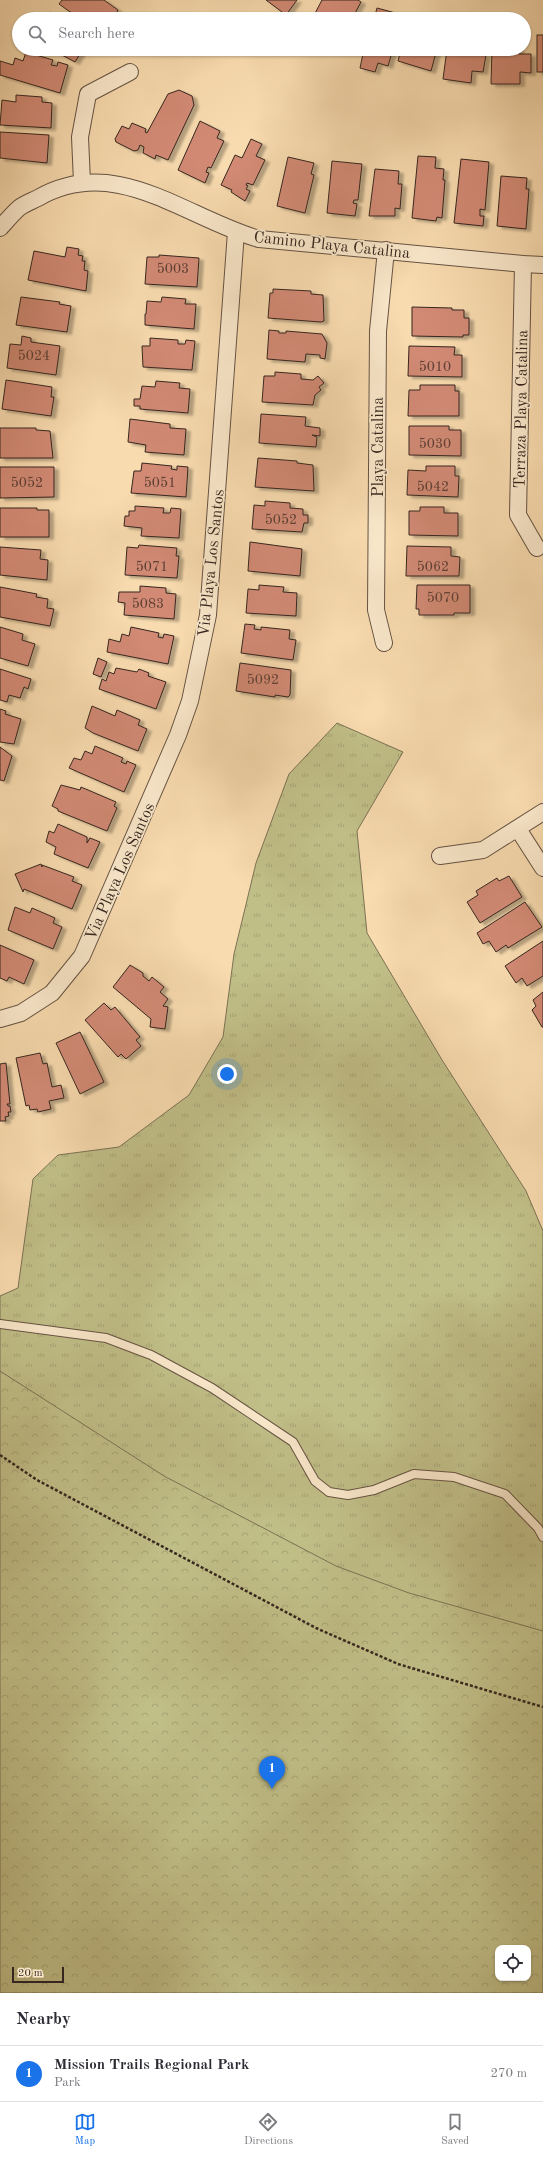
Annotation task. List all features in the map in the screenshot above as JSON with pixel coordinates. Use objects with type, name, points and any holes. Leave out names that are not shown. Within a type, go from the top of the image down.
[{"type":"street","points":[[82,182],[80,137],[88,94],[130,72]]},
{"type":"street","name":"Camino Playa Catalina","points":[[0,228],[19,208],[51,190],[82,182],[105,182],[145,190],[236,232],[259,239],[543,265]]},
{"type":"street","name":"Via Playa Los Santos","points":[[0,1019],[21,1013],[52,993],[82,956],[178,735],[190,701],[208,615],[236,232]]},
{"type":"street","name":"Playa Catalina","points":[[384,643],[376,610],[376,602],[378,331],[386,250]]},
{"type":"street","name":"Terraza Playa Catalina","points":[[523,264],[518,515],[537,548]]},
{"type":"street","points":[[440,856],[483,850],[543,812]]},
{"type":"street","points":[[518,829],[543,868]]},
{"type":"lane","points":[[0,1324],[106,1338],[151,1355],[212,1388],[293,1442],[315,1481],[329,1492],[348,1495],[374,1490],[414,1474],[454,1477],[504,1494],[538,1528],[543,1537]]},
{"type":"path","points":[[0,1455],[37,1480],[316,1628],[398,1664],[543,1707]]},
{"type":"green space","points":[[337,723],[403,752],[357,831],[367,933],[442,1060],[526,1191],[543,1231],[543,1993],[0,1993],[0,1296],[18,1288],[33,1179],[58,1155],[119,1147],[189,1095],[223,1037],[234,954],[256,863],[289,774]]},
{"type":"green space","points":[[0,1371],[164,1476],[336,1566],[409,1593],[543,1631],[543,1993],[0,1993]]},
{"type":"building","points":[[62,0],[104,0],[118,10],[117,12],[70,12],[59,4]]},
{"type":"building","points":[[266,0],[297,0],[288,12],[282,12]]},
{"type":"building","points":[[322,0],[358,0],[361,2],[356,12],[316,12]]},
{"type":"building","points":[[377,8],[392,12],[376,12]]},
{"type":"building","points":[[537,35],[543,35],[543,72],[537,72]]},
{"type":"building","points":[[25,56],[40,56],[53,60],[51,65],[57,66],[58,62],[68,65],[60,93],[0,75],[0,61],[13,65],[15,58],[23,61]]},
{"type":"building","points":[[64,56],[79,56],[75,62]]},
{"type":"building","points":[[363,56],[391,56],[388,66],[378,63],[375,72],[360,68]]},
{"type":"building","points":[[399,56],[435,56],[431,71],[398,61]]},
{"type":"building","points":[[446,56],[486,56],[483,72],[472,71],[471,83],[443,79]]},
{"type":"building","points":[[492,56],[531,56],[531,73],[520,72],[520,84],[491,84]]},
{"type":"building","points":[[179,90],[192,96],[194,105],[168,160],[156,155],[155,159],[143,153],[144,147],[140,145],[138,150],[134,151],[116,142],[115,139],[122,126],[129,129],[132,123],[146,129],[145,132],[147,133],[168,94]]},
{"type":"building","points":[[16,95],[42,97],[42,102],[52,103],[51,128],[0,125],[2,100],[16,102]]},
{"type":"building","points":[[200,121],[220,131],[217,138],[224,141],[211,168],[208,167],[206,172],[209,173],[205,183],[178,170]]},
{"type":"building","points":[[0,132],[49,135],[47,163],[0,158]]},
{"type":"building","points":[[251,139],[262,144],[256,156],[265,160],[253,185],[247,183],[246,185],[248,186],[246,189],[250,191],[245,201],[231,192],[232,190],[221,185],[235,155],[242,158]]},
{"type":"building","points":[[418,156],[436,157],[435,168],[444,169],[443,180],[445,180],[442,218],[437,217],[436,221],[412,218]]},
{"type":"building","points":[[288,157],[314,163],[311,174],[314,175],[305,213],[277,206]]},
{"type":"building","points":[[461,159],[489,162],[485,210],[480,209],[480,216],[484,216],[483,226],[454,223]]},
{"type":"building","points":[[332,161],[362,164],[358,200],[354,200],[353,203],[357,204],[355,216],[327,213]]},
{"type":"building","points":[[375,169],[399,171],[398,184],[402,184],[400,209],[395,208],[395,216],[369,216]]},
{"type":"building","points":[[501,176],[527,178],[526,189],[529,189],[526,229],[497,226]]},
{"type":"building","points":[[67,247],[79,249],[78,255],[83,256],[82,261],[85,261],[84,270],[88,271],[86,291],[28,280],[34,251],[65,257]]},
{"type":"building","points":[[159,255],[199,258],[197,287],[145,284],[147,257],[159,257]]},
{"type":"building","points":[[273,289],[311,291],[311,294],[323,295],[324,321],[268,318],[270,293],[273,293]]},
{"type":"building","points":[[21,297],[60,302],[59,304],[71,306],[67,332],[16,325]]},
{"type":"building","points":[[162,297],[186,299],[185,304],[196,304],[194,329],[145,325],[147,301],[161,302]]},
{"type":"building","points":[[412,307],[452,308],[452,310],[464,310],[464,318],[469,318],[469,335],[463,335],[463,337],[412,336]]},
{"type":"building","points":[[269,330],[279,331],[279,333],[286,333],[286,331],[322,334],[327,343],[325,359],[320,358],[320,355],[306,354],[305,362],[267,359]]},
{"type":"building","points":[[22,336],[31,338],[31,342],[60,346],[56,375],[7,368],[10,344],[21,345]]},
{"type":"building","points":[[150,338],[178,340],[178,344],[185,344],[186,340],[195,341],[192,370],[143,367],[142,346],[150,346]]},
{"type":"building","points":[[409,346],[455,347],[454,355],[462,355],[462,377],[408,376]]},
{"type":"building","points":[[275,372],[301,374],[301,379],[313,380],[318,376],[324,383],[319,387],[321,390],[315,395],[313,405],[262,402],[264,376],[275,376]]},
{"type":"building","points":[[6,380],[52,387],[51,397],[54,397],[51,416],[2,409]]},
{"type":"building","points":[[156,381],[180,383],[179,388],[190,389],[188,413],[140,409],[140,406],[134,406],[134,399],[140,399],[142,386],[155,387]]},
{"type":"building","points":[[420,385],[455,385],[455,391],[459,391],[459,416],[408,416],[409,390],[420,390]]},
{"type":"building","points":[[261,414],[306,417],[305,426],[320,428],[320,436],[312,435],[317,437],[316,447],[259,443]]},
{"type":"building","points":[[130,419],[170,424],[170,428],[186,429],[184,455],[145,452],[146,445],[128,442]]},
{"type":"building","points":[[409,426],[449,426],[449,430],[461,430],[461,456],[409,455]]},
{"type":"building","points":[[0,428],[36,428],[36,430],[50,431],[53,458],[0,458]]},
{"type":"building","points":[[258,458],[297,461],[297,463],[313,465],[314,491],[255,487]]},
{"type":"building","points":[[142,463],[172,466],[171,469],[177,470],[177,466],[188,467],[186,497],[131,493],[134,471],[141,471]]},
{"type":"building","points":[[426,466],[455,466],[455,476],[459,476],[458,497],[407,495],[408,470],[426,471]]},
{"type":"building","points":[[0,467],[54,467],[54,497],[0,498]]},
{"type":"building","points":[[265,501],[290,503],[290,508],[303,509],[303,515],[308,515],[308,523],[304,523],[302,532],[252,529],[254,505],[265,506]]},
{"type":"building","points":[[135,506],[164,508],[163,513],[170,513],[171,508],[181,509],[179,538],[141,536],[142,528],[124,526],[125,516],[129,516],[129,511],[135,511]]},
{"type":"building","points":[[420,507],[444,507],[444,513],[458,513],[458,536],[409,535],[409,511],[420,511]]},
{"type":"building","points":[[0,508],[37,508],[37,510],[49,510],[49,537],[0,537]]},
{"type":"building","points":[[250,542],[302,549],[300,576],[248,571]]},
{"type":"building","points":[[139,545],[177,548],[176,556],[179,556],[177,578],[125,575],[127,547],[138,548]]},
{"type":"building","points":[[407,546],[451,547],[451,556],[460,557],[459,576],[406,576]]},
{"type":"building","points":[[0,547],[41,550],[40,559],[48,560],[47,580],[0,575]]},
{"type":"building","points":[[259,585],[284,587],[283,592],[297,593],[296,616],[246,613],[248,589],[259,590]]},
{"type":"building","points":[[417,585],[470,585],[470,613],[454,613],[454,615],[419,615],[419,609],[416,609]]},
{"type":"building","points":[[140,586],[166,588],[166,593],[176,594],[174,619],[124,615],[125,603],[118,602],[119,592],[140,592]]},
{"type":"building","points":[[0,587],[37,594],[36,597],[48,599],[47,608],[54,609],[50,626],[0,617]]},
{"type":"building","points":[[245,624],[255,625],[254,629],[261,630],[261,627],[290,630],[289,639],[296,640],[293,660],[241,653]]},
{"type":"building","points":[[0,627],[23,634],[22,640],[35,644],[28,666],[0,658]]},
{"type":"building","points":[[131,627],[159,633],[158,637],[163,638],[164,634],[174,636],[168,664],[107,652],[109,639],[120,642],[122,634],[129,636]]},
{"type":"building","points":[[98,658],[107,662],[101,677],[93,674]]},
{"type":"building","points":[[240,663],[291,670],[290,695],[288,697],[275,695],[275,697],[236,691]]},
{"type":"building","points":[[116,668],[137,672],[139,669],[149,673],[148,676],[166,682],[156,709],[99,689],[102,679],[106,681],[109,672],[114,674]]},
{"type":"building","points":[[0,669],[31,679],[28,689],[24,687],[20,698],[9,695],[7,702],[0,700]]},
{"type":"building","points":[[92,706],[115,716],[117,710],[140,720],[138,725],[147,729],[138,751],[93,733],[85,728]]},
{"type":"building","points":[[0,709],[6,711],[5,714],[21,719],[14,744],[0,742]]},
{"type":"building","points":[[95,746],[123,758],[121,762],[126,764],[127,761],[136,765],[124,792],[69,768],[74,758],[81,760],[85,751],[92,754]]},
{"type":"building","points":[[0,747],[12,756],[4,781],[0,780]]},
{"type":"building","points":[[61,785],[80,790],[81,787],[116,802],[114,806],[117,808],[107,831],[58,811],[58,809],[52,806]]},
{"type":"building","points":[[58,824],[87,837],[87,843],[90,838],[100,842],[88,868],[54,854],[56,847],[46,842],[49,831],[54,833]]},
{"type":"building","points":[[41,864],[42,867],[42,865],[74,877],[72,881],[82,885],[72,909],[24,889],[23,892],[15,874]]},
{"type":"building","points":[[509,876],[522,897],[480,923],[467,902],[478,895],[476,891],[497,878],[499,881]]},
{"type":"building","points":[[525,902],[542,927],[508,948],[506,945],[496,952],[489,941],[483,944],[477,933]]},
{"type":"building","points":[[15,907],[30,913],[32,908],[55,918],[53,923],[62,927],[53,949],[8,930]]},
{"type":"building","points":[[543,941],[543,976],[527,986],[522,978],[516,983],[505,966]]},
{"type":"building","points":[[0,945],[34,960],[24,984],[9,977],[7,981],[0,978]]},
{"type":"building","points":[[130,965],[143,973],[143,976],[149,981],[152,977],[164,987],[160,992],[168,999],[163,1006],[168,1007],[165,1029],[150,1027],[151,1019],[113,987]]},
{"type":"building","points":[[543,992],[542,1027],[532,1010],[536,1006],[533,1000]]},
{"type":"building","points":[[104,1003],[111,1010],[115,1007],[140,1037],[136,1040],[141,1046],[126,1059],[121,1054],[118,1057],[85,1020]]},
{"type":"building","points":[[80,1032],[104,1082],[80,1094],[56,1043]]},
{"type":"building","points":[[40,1053],[43,1064],[47,1063],[52,1087],[61,1085],[64,1098],[49,1101],[51,1109],[38,1112],[37,1109],[30,1110],[29,1105],[26,1106],[16,1058]]},
{"type":"building","points":[[6,1063],[10,1104],[7,1104],[10,1106],[11,1112],[8,1112],[9,1116],[5,1117],[6,1121],[0,1121],[0,1064]]},
{"type":"place","name":"Mission Trails Regional Park","points":[[272,1789]]}]
